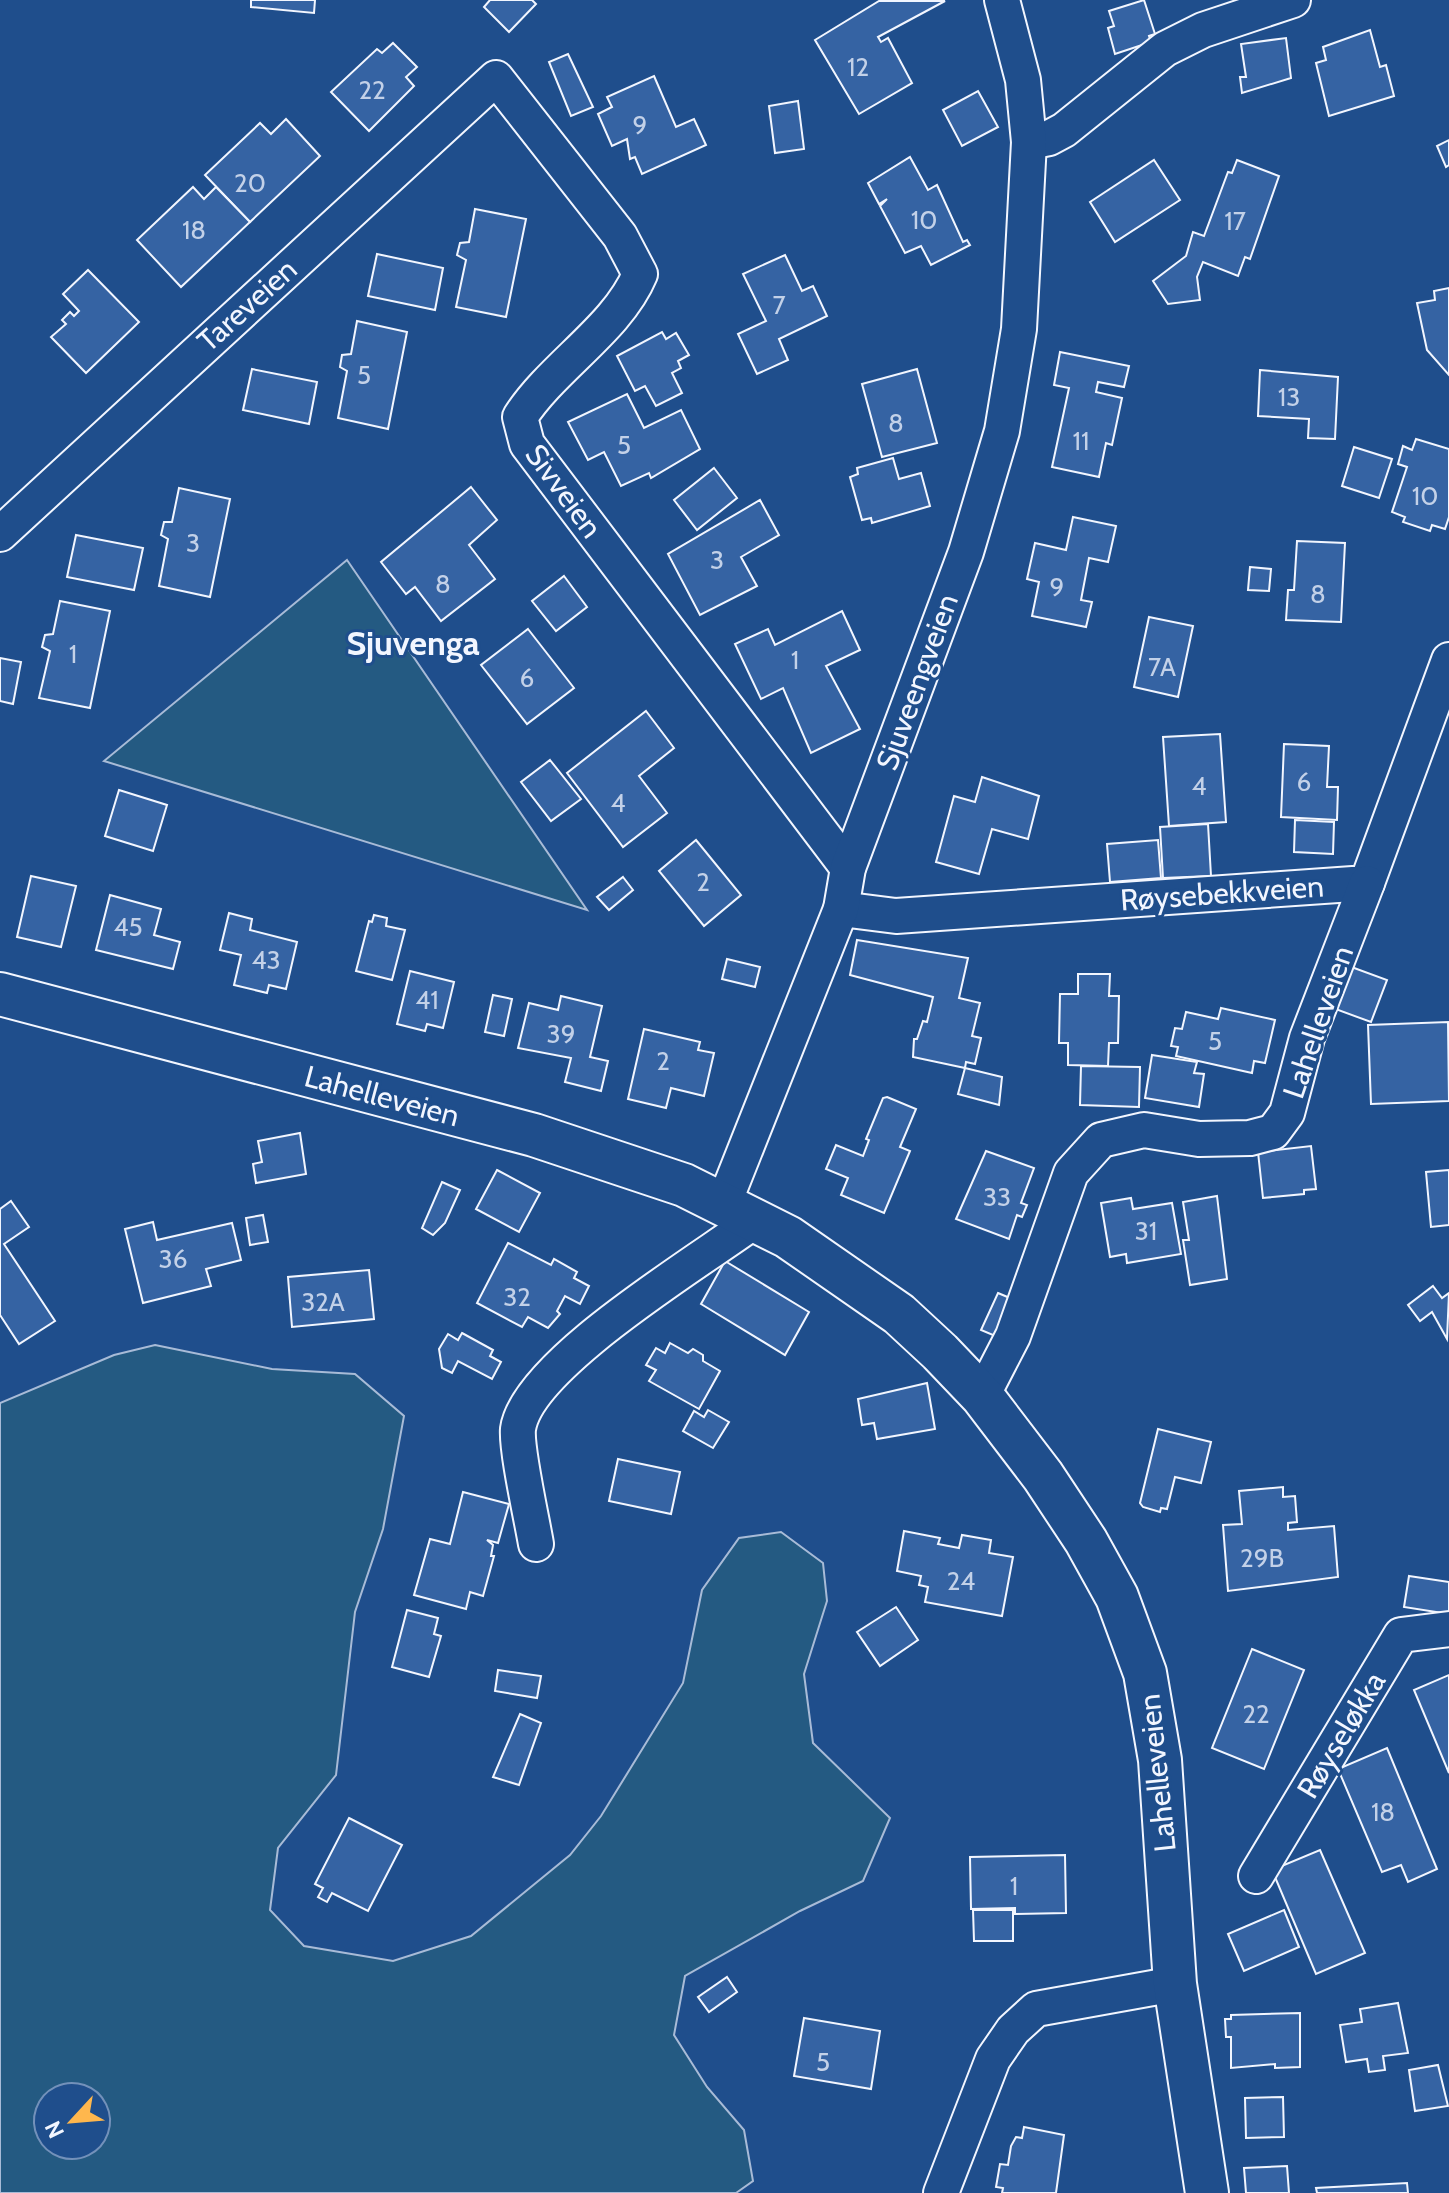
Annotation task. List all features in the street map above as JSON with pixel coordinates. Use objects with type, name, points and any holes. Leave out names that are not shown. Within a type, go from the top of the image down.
[{"type":"street","name":"Sjuveengveien","points":[[740,1211],[841,909],[848,868],[966,552],[1002,431],[1019,329],[1029,142],[1023,80],[1002,0]]},
{"type":"street","points":[[1029,142],[1049,138],[1064,130],[1165,49],[1203,30],[1293,0]]},
{"type":"street","name":"Tareveien","points":[[0,534],[496,78]]},
{"type":"street","name":"Sivveien","points":[[496,78],[620,236],[640,274],[631,297],[537,391],[520,417],[527,444],[848,868]]},
{"type":"street","name":"Røysebekkveien","points":[[841,909],[896,916],[1367,883],[1449,660]]},
{"type":"street","name":"Lahelleveien","points":[[982,1396],[1013,1336],[1071,1173],[1101,1140],[1144,1130],[1199,1139],[1250,1138],[1273,1132],[1287,1113],[1307,1038],[1367,883]]},
{"type":"street","name":"Lahelleveien","points":[[0,994],[534,1135],[740,1211],[899,1314],[982,1396],[1086,1541],[1117,1597],[1145,1673],[1160,1760],[1175,1984],[1207,2193]]},
{"type":"street","points":[[536,1544],[518,1429],[537,1391],[588,1337],[740,1211]]},
{"type":"street","name":"Røyseløkka","points":[[1256,1876],[1401,1635],[1449,1629]]},
{"type":"street","points":[[941,2193],[993,2059],[1013,2030],[1036,2009],[1175,1984]]},
{"type":"shaded area","points":[[347,560],[587,910],[104,761]]},
{"type":"shaded area","points":[[155,1345],[272,1369],[355,1374],[404,1416],[383,1529],[355,1612],[336,1775],[278,1848],[270,1910],[304,1946],[393,1961],[471,1936],[570,1855],[601,1816],[683,1683],[702,1590],[739,1538],[781,1532],[823,1563],[827,1601],[804,1674],[813,1743],[890,1818],[863,1881],[800,1911],[685,1976],[674,2035],[707,2087],[744,2130],[753,2181],[736,2193],[0,2193],[0,1403],[114,1355]]},
{"type":"building","points":[[251,0],[315,0],[314,13],[251,7]]},
{"type":"building","points":[[490,0],[532,0],[536,4],[509,32],[484,7]]},
{"type":"building","points":[[1144,0],[1155,34],[1149,36],[1151,42],[1115,54],[1108,28],[1114,26],[1109,11]]},
{"type":"building","points":[[879,1],[945,1],[878,37],[881,42],[888,38],[912,83],[859,114],[815,40]]},
{"type":"building","points":[[1370,30],[1380,67],[1386,65],[1394,96],[1329,116],[1316,63],[1326,60],[1323,47]]},
{"type":"building","points":[[1286,38],[1291,78],[1242,93],[1240,77],[1246,77],[1241,44]]},
{"type":"building","points":[[393,43],[417,67],[406,77],[414,86],[369,131],[331,92],[377,49],[382,53]]},
{"type":"building","points":[[568,54],[593,107],[571,116],[549,62]]},
{"type":"building","points":[[654,76],[676,127],[694,119],[706,145],[642,174],[635,157],[630,159],[627,139],[612,146],[598,114],[612,107],[607,97]]},
{"type":"building","points":[[978,91],[998,127],[962,146],[943,110]]},
{"type":"building","points":[[798,101],[804,149],[775,153],[769,106]]},
{"type":"building","points":[[286,119],[320,156],[250,222],[205,175],[260,123],[271,134]]},
{"type":"building","points":[[1449,140],[1449,165],[1446,167],[1437,146]]},
{"type":"building","points":[[910,157],[928,190],[937,185],[963,242],[967,240],[970,245],[931,265],[921,246],[905,253],[880,206],[887,199],[879,204],[868,183]]},
{"type":"building","points":[[1154,160],[1180,200],[1115,242],[1090,202]]},
{"type":"building","points":[[1237,160],[1279,176],[1250,259],[1245,257],[1238,276],[1203,262],[1197,277],[1200,300],[1168,304],[1153,281],[1186,256],[1193,232],[1204,236],[1228,172],[1232,173]]},
{"type":"building","points":[[193,187],[204,199],[216,187],[250,222],[181,287],[137,240]]},
{"type":"building","points":[[475,209],[526,219],[506,317],[456,307],[466,260],[457,255],[460,243],[469,242]]},
{"type":"building","points":[[377,254],[443,268],[435,310],[368,296]]},
{"type":"building","points":[[785,255],[802,291],[813,286],[827,316],[779,339],[788,360],[757,374],[738,334],[766,321],[743,274]]},
{"type":"building","points":[[88,270],[139,322],[86,373],[51,337],[66,324],[62,320],[70,312],[74,316],[79,311],[63,294]]},
{"type":"building","points":[[1449,288],[1449,375],[1427,350],[1417,303],[1435,300],[1434,291]]},
{"type":"building","points":[[357,321],[407,332],[388,429],[338,418],[347,371],[340,367],[342,355],[351,354]]},
{"type":"building","points":[[662,332],[666,339],[676,333],[689,355],[678,361],[681,368],[672,373],[682,393],[656,406],[645,386],[635,391],[617,356]]},
{"type":"building","points":[[1060,352],[1129,366],[1124,387],[1098,382],[1096,392],[1122,398],[1112,445],[1106,443],[1099,477],[1052,467],[1069,388],[1054,385]]},
{"type":"building","points":[[252,369],[317,382],[309,424],[243,410]]},
{"type":"building","points":[[917,369],[937,443],[882,457],[862,384]]},
{"type":"building","points":[[1260,370],[1338,377],[1335,439],[1308,438],[1309,419],[1258,416]]},
{"type":"building","points":[[627,394],[644,428],[681,410],[700,449],[651,478],[649,473],[621,486],[604,452],[588,460],[568,422]]},
{"type":"building","points":[[1416,439],[1449,449],[1449,517],[1445,529],[1432,525],[1430,531],[1403,522],[1405,517],[1392,512],[1407,467],[1398,464],[1403,446],[1412,450]]},
{"type":"building","points":[[1354,447],[1392,459],[1379,498],[1342,486]]},
{"type":"building","points":[[893,458],[899,479],[921,473],[930,506],[872,523],[871,518],[862,520],[850,477],[858,474],[857,468]]},
{"type":"building","points":[[714,468],[737,498],[697,530],[674,500]]},
{"type":"building","points":[[471,487],[497,520],[469,545],[495,579],[441,621],[415,587],[406,594],[381,562]]},
{"type":"building","points":[[179,488],[230,499],[210,597],[159,586],[168,539],[161,535],[164,522],[172,522]]},
{"type":"building","points":[[760,500],[779,535],[741,557],[757,586],[700,615],[668,554]]},
{"type":"building","points":[[1073,517],[1116,526],[1108,562],[1089,558],[1081,600],[1092,602],[1086,627],[1032,616],[1039,582],[1027,579],[1035,543],[1066,550]]},
{"type":"building","points":[[76,535],[143,548],[134,590],[67,577]]},
{"type":"building","points":[[1297,541],[1345,543],[1341,622],[1286,620],[1288,590],[1294,590]]},
{"type":"building","points":[[1250,567],[1271,569],[1269,591],[1248,590]]},
{"type":"building","points":[[564,576],[587,607],[556,631],[532,601]]},
{"type":"building","points":[[60,601],[110,611],[90,708],[39,698],[50,651],[42,647],[45,635],[53,634]]},
{"type":"building","points":[[842,611],[860,650],[826,666],[860,729],[811,753],[783,688],[761,699],[735,644],[768,629],[775,645]]},
{"type":"building","points":[[1149,617],[1193,626],[1178,697],[1134,687]]},
{"type":"building","points":[[528,629],[574,688],[527,724],[481,665]]},
{"type":"building","points":[[0,658],[21,662],[13,704],[0,701]]},
{"type":"building","points":[[646,711],[674,748],[639,776],[667,813],[623,847],[567,773]]},
{"type":"building","points":[[1220,734],[1226,822],[1169,826],[1163,737]]},
{"type":"building","points":[[1284,744],[1329,746],[1327,787],[1338,787],[1337,820],[1281,817]]},
{"type":"building","points":[[550,760],[581,799],[551,821],[521,782]]},
{"type":"building","points":[[982,777],[1039,796],[1028,839],[992,829],[979,874],[936,862],[954,796],[975,802]]},
{"type":"building","points":[[119,790],[167,805],[153,851],[105,836]]},
{"type":"building","points":[[1295,820],[1334,822],[1333,854],[1294,852]]},
{"type":"building","points":[[1208,824],[1211,876],[1163,878],[1160,827]]},
{"type":"building","points":[[696,840],[741,895],[704,926],[659,871]]},
{"type":"building","points":[[1158,840],[1161,878],[1110,882],[1107,844]]},
{"type":"building","points":[[31,876],[76,886],[61,947],[17,937]]},
{"type":"building","points":[[623,877],[633,890],[609,910],[597,897]]},
{"type":"building","points":[[110,895],[161,909],[154,935],[180,942],[173,969],[96,950]]},
{"type":"building","points":[[229,913],[252,919],[250,930],[297,942],[286,989],[269,985],[267,993],[234,985],[241,955],[220,950]]},
{"type":"building","points":[[374,915],[387,918],[386,926],[405,930],[392,980],[356,971],[369,921],[372,922]]},
{"type":"building","points":[[857,940],[968,958],[959,998],[980,1003],[972,1036],[981,1038],[975,1064],[966,1062],[965,1068],[913,1057],[914,1039],[917,1039],[923,1021],[927,1022],[933,997],[850,975]]},
{"type":"building","points":[[727,959],[760,967],[755,987],[722,979]]},
{"type":"building","points":[[1346,965],[1387,980],[1371,1022],[1330,1007]]},
{"type":"building","points":[[410,971],[454,982],[443,1028],[427,1024],[425,1031],[397,1024]]},
{"type":"building","points":[[1078,974],[1110,974],[1109,996],[1119,996],[1118,1043],[1109,1043],[1108,1066],[1068,1065],[1068,1043],[1059,1043],[1060,994],[1078,994]]},
{"type":"building","points":[[493,995],[512,999],[504,1036],[485,1032]]},
{"type":"building","points":[[561,996],[602,1006],[590,1057],[608,1061],[601,1091],[565,1082],[571,1058],[518,1048],[529,1003],[558,1010]]},
{"type":"building","points":[[1221,1008],[1275,1020],[1265,1063],[1254,1061],[1252,1073],[1176,1056],[1178,1047],[1171,1046],[1175,1028],[1182,1029],[1186,1012],[1218,1019]]},
{"type":"building","points":[[1448,1022],[1449,1101],[1371,1104],[1368,1025]]},
{"type":"building","points":[[644,1029],[700,1042],[698,1050],[714,1053],[704,1096],[671,1088],[666,1108],[628,1099]]},
{"type":"building","points":[[1152,1055],[1197,1062],[1194,1073],[1204,1074],[1199,1107],[1145,1098]]},
{"type":"building","points":[[1081,1066],[1140,1067],[1139,1107],[1080,1105]]},
{"type":"building","points":[[965,1068],[1002,1077],[999,1105],[958,1094]]},
{"type":"building","points":[[883,1098],[916,1109],[900,1147],[910,1151],[884,1213],[841,1195],[848,1178],[826,1169],[836,1145],[863,1156],[869,1140],[866,1139]]},
{"type":"building","points":[[300,1133],[306,1174],[256,1183],[253,1164],[262,1162],[258,1141]]},
{"type":"building","points":[[1311,1146],[1316,1189],[1304,1190],[1304,1194],[1263,1198],[1258,1152]]},
{"type":"building","points":[[986,1151],[1034,1168],[1021,1203],[1027,1205],[1022,1217],[1017,1215],[1009,1239],[956,1219]]},
{"type":"building","points":[[497,1170],[540,1193],[519,1232],[476,1209]]},
{"type":"building","points":[[1449,1170],[1449,1225],[1431,1227],[1426,1172]]},
{"type":"building","points":[[442,1182],[460,1190],[445,1223],[433,1235],[422,1228]]},
{"type":"building","points":[[1217,1196],[1227,1279],[1190,1285],[1183,1240],[1189,1240],[1183,1202]]},
{"type":"building","points":[[1131,1198],[1133,1209],[1172,1203],[1181,1254],[1127,1263],[1126,1254],[1110,1257],[1101,1203]]},
{"type":"building","points":[[11,1201],[29,1227],[4,1244],[55,1321],[19,1344],[0,1315],[0,1209]]},
{"type":"building","points":[[263,1215],[268,1242],[250,1245],[246,1218]]},
{"type":"building","points":[[153,1222],[157,1240],[232,1223],[241,1260],[206,1269],[211,1286],[143,1303],[125,1229]]},
{"type":"building","points":[[508,1243],[551,1265],[554,1259],[577,1272],[574,1278],[589,1286],[580,1304],[565,1296],[557,1311],[560,1314],[548,1328],[528,1317],[522,1327],[477,1303]]},
{"type":"building","points":[[725,1261],[809,1312],[785,1355],[701,1304]]},
{"type":"building","points":[[369,1270],[374,1319],[292,1327],[288,1277]]},
{"type":"building","points":[[1433,1286],[1442,1298],[1449,1293],[1447,1339],[1432,1312],[1420,1321],[1408,1305]]},
{"type":"building","points":[[998,1293],[1017,1301],[1000,1338],[981,1330]]},
{"type":"building","points":[[462,1333],[493,1350],[490,1356],[501,1362],[492,1379],[458,1361],[452,1373],[442,1368],[439,1349],[448,1334],[458,1340]]},
{"type":"building","points":[[670,1343],[688,1353],[693,1349],[703,1355],[703,1361],[720,1371],[699,1409],[649,1381],[656,1370],[646,1365],[656,1348],[665,1353]]},
{"type":"building","points":[[927,1383],[935,1429],[877,1439],[874,1423],[862,1425],[858,1399]]},
{"type":"building","points":[[708,1410],[729,1422],[713,1448],[683,1431],[694,1411],[704,1417]]},
{"type":"building","points":[[1158,1429],[1211,1442],[1201,1483],[1175,1477],[1167,1509],[1161,1508],[1160,1512],[1143,1507],[1140,1503]]},
{"type":"building","points":[[618,1459],[680,1472],[671,1514],[609,1501]]},
{"type":"building","points":[[1283,1487],[1283,1497],[1295,1496],[1297,1522],[1288,1523],[1288,1530],[1334,1526],[1338,1577],[1228,1591],[1223,1525],[1242,1524],[1239,1491]]},
{"type":"building","points":[[463,1492],[509,1504],[498,1543],[487,1540],[493,1545],[491,1556],[494,1556],[483,1596],[470,1592],[466,1609],[414,1595],[430,1539],[450,1544]]},
{"type":"building","points":[[904,1531],[940,1538],[938,1544],[959,1548],[962,1535],[991,1540],[989,1553],[1013,1557],[1002,1616],[925,1602],[928,1587],[919,1585],[921,1576],[897,1571]]},
{"type":"building","points":[[1409,1576],[1449,1582],[1449,1614],[1404,1607]]},
{"type":"building","points":[[896,1607],[918,1640],[880,1666],[857,1632]]},
{"type":"building","points":[[407,1610],[438,1618],[434,1634],[441,1636],[429,1677],[392,1667]]},
{"type":"building","points":[[1252,1649],[1304,1670],[1264,1769],[1212,1748]]},
{"type":"building","points":[[498,1670],[541,1676],[537,1698],[495,1691]]},
{"type":"building","points":[[1449,1675],[1449,1773],[1414,1690]]},
{"type":"building","points":[[520,1714],[541,1723],[519,1785],[493,1777]]},
{"type":"building","points":[[1387,1748],[1437,1869],[1408,1882],[1401,1865],[1382,1872],[1338,1769]]},
{"type":"building","points":[[349,1818],[402,1845],[368,1911],[332,1893],[327,1902],[318,1897],[323,1888],[315,1884]]},
{"type":"building","points":[[1320,1850],[1365,1953],[1316,1974],[1272,1870]]},
{"type":"building","points":[[1065,1855],[1066,1913],[1015,1914],[1015,1908],[971,1909],[970,1857]]},
{"type":"building","points":[[973,1910],[1013,1910],[1013,1941],[974,1941]]},
{"type":"building","points":[[1284,1910],[1299,1947],[1244,1971],[1228,1934]]},
{"type":"building","points":[[727,1977],[737,1992],[709,2012],[698,1997]]},
{"type":"building","points":[[1398,2003],[1408,2053],[1383,2056],[1385,2070],[1369,2072],[1367,2059],[1346,2062],[1340,2025],[1362,2022],[1360,2009]]},
{"type":"building","points":[[1300,2013],[1300,2067],[1275,2068],[1275,2064],[1231,2068],[1231,2037],[1226,2037],[1225,2019],[1231,2019],[1231,2015]]},
{"type":"building","points":[[804,2018],[880,2031],[871,2089],[794,2076]]},
{"type":"building","points":[[1438,2065],[1448,2106],[1415,2111],[1409,2070]]},
{"type":"building","points":[[1283,2097],[1284,2137],[1246,2138],[1245,2098]]},
{"type":"building","points":[[1024,2127],[1064,2135],[1056,2193],[1002,2193],[1003,2188],[996,2187],[1000,2164],[1008,2165],[1011,2146],[1016,2137],[1022,2138]]},
{"type":"building","points":[[1287,2166],[1289,2193],[1246,2193],[1244,2168]]},
{"type":"building","points":[[1407,2183],[1408,2193],[1317,2193],[1316,2188]]},
{"type":"district","name":"Sjuvenga","points":[[413,643]]}]
